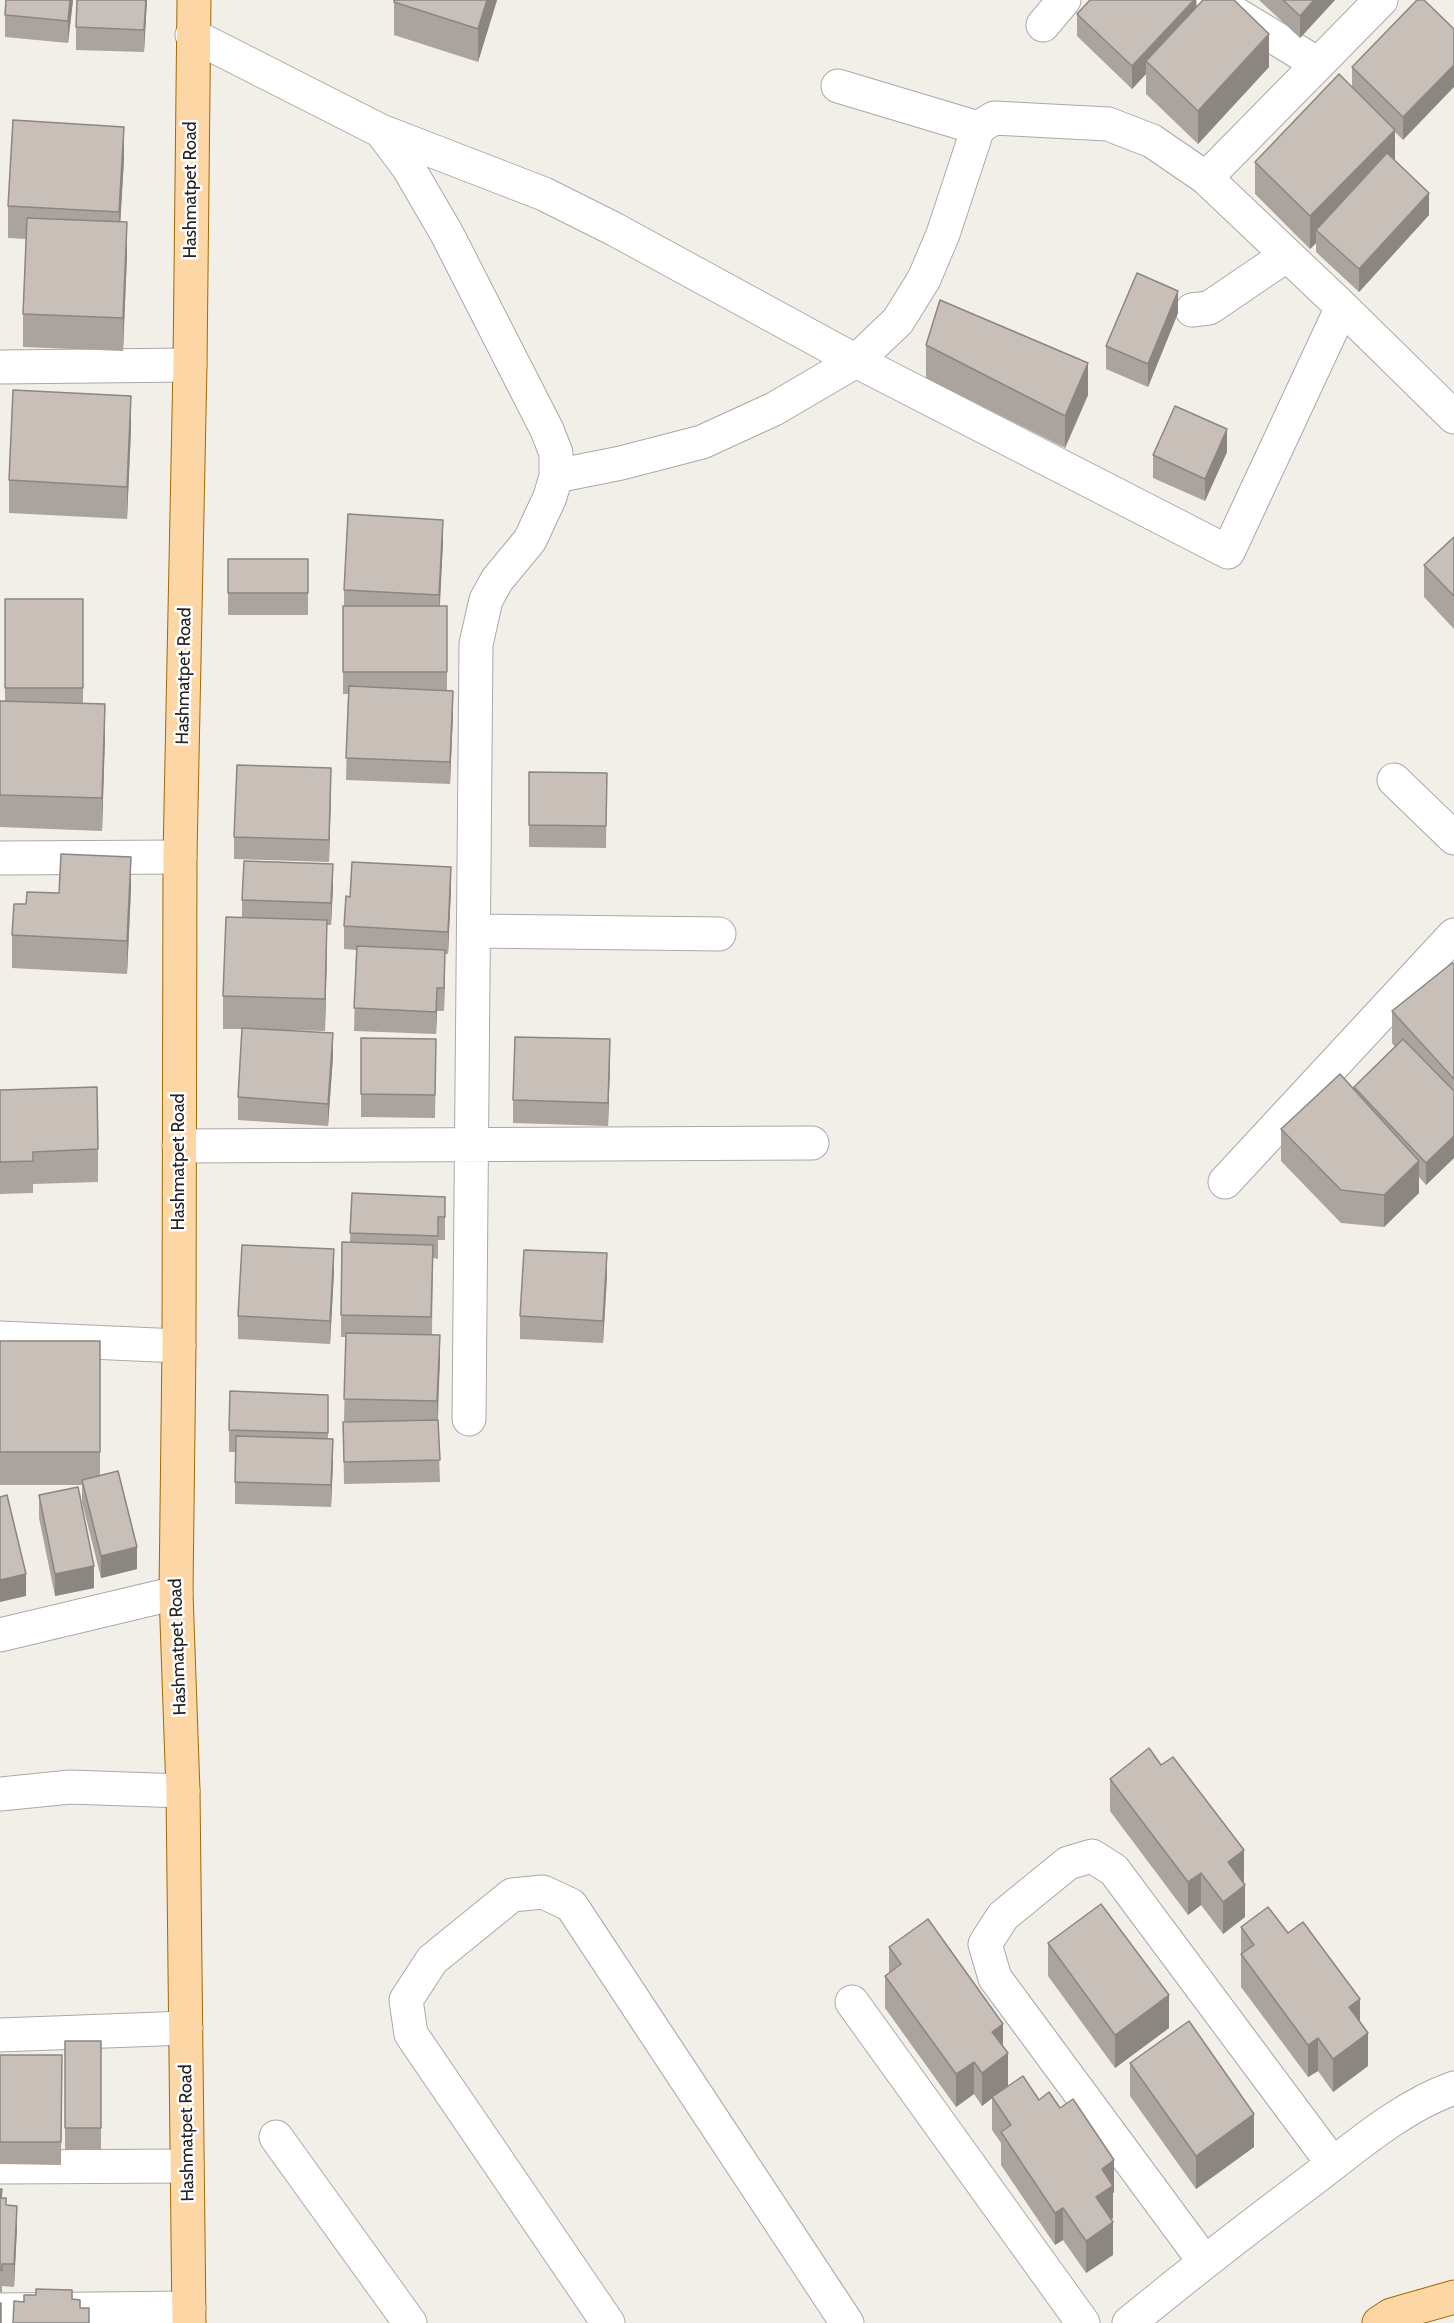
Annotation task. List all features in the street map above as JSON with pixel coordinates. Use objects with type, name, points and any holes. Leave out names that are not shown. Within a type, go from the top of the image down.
[{"type":"main road","name":"Hashmatpet Road","points":[[189,2316],[183,1791],[176,1593],[180,858],[190,366],[194,0]]},
{"type":"main road","points":[[1379,2323],[1391,2315],[1454,2297]]},
{"type":"street","points":[[1043,25],[1064,0]]},
{"type":"street","points":[[1213,0],[1318,64]]},
{"type":"street","points":[[1206,178],[1381,0]]},
{"type":"street","points":[[192,35],[381,130],[544,194],[614,229],[855,361],[1228,552],[1342,307]]},
{"type":"street","points":[[838,86],[978,128]]},
{"type":"street","points":[[556,476],[621,463],[702,442],[774,409],[855,361],[898,321],[924,279],[943,234],[978,128],[994,118],[1108,124],[1152,141],[1206,178],[1454,417]]},
{"type":"street","points":[[381,130],[408,166],[425,195],[505,348],[556,453],[556,476],[550,497],[530,540],[497,580],[486,600],[476,644],[469,1419]]},
{"type":"street","points":[[1192,310],[1209,308],[1287,255]]},
{"type":"street","points":[[0,367],[190,366]]},
{"type":"street","points":[[1394,780],[1454,838]]},
{"type":"street","points":[[0,858],[180,858]]},
{"type":"street","points":[[475,932],[719,934]]},
{"type":"street","points":[[1225,1182],[1454,935]]},
{"type":"street","points":[[179,1146],[812,1143]]},
{"type":"street","points":[[0,1338],[179,1346]]},
{"type":"street","points":[[0,1635],[176,1593]]},
{"type":"street","points":[[0,1794],[70,1787],[183,1791]]},
{"type":"street","points":[[1204,2261],[995,1978],[985,1944],[1003,1916],[1068,1863],[1092,1856],[1114,1870],[1333,2164]]},
{"type":"street","points":[[608,2323],[411,2034],[406,2000],[432,1960],[512,1895],[543,1892],[571,1905],[847,2323]]},
{"type":"street","points":[[852,2002],[1083,2323]]},
{"type":"street","points":[[0,2035],[186,2028]]},
{"type":"street","points":[[1129,2323],[1204,2261],[1365,2139],[1408,2110],[1454,2088]]},
{"type":"street","points":[[276,2137],[410,2323]]},
{"type":"street","points":[[0,2167],[187,2166]]},
{"type":"street","points":[[0,2310],[189,2316]]},
{"type":"building","points":[[6,0],[70,0],[68,21],[5,15]]},
{"type":"building","points":[[77,0],[146,0],[144,30],[76,27]]},
{"type":"building","points":[[394,0],[487,0],[478,29],[394,2]]},
{"type":"building","points":[[1090,0],[1194,0],[1132,66],[1077,14]]},
{"type":"building","points":[[1203,0],[1234,0],[1269,34],[1198,111],[1146,61]]},
{"type":"building","points":[[1283,0],[1314,0],[1300,16]]},
{"type":"building","points":[[1417,0],[1424,0],[1454,29],[1454,65],[1403,117],[1352,67]]},
{"type":"building","points":[[1339,74],[1395,130],[1310,216],[1255,162]]},
{"type":"building","points":[[13,120],[124,127],[119,212],[8,206]]},
{"type":"building","points":[[1387,153],[1429,193],[1359,269],[1316,230]]},
{"type":"building","points":[[27,218],[127,222],[123,318],[23,314]]},
{"type":"building","points":[[1137,273],[1178,291],[1148,364],[1106,346]]},
{"type":"building","points":[[940,300],[1088,363],[1065,416],[926,345]]},
{"type":"building","points":[[13,390],[131,396],[127,487],[9,480]]},
{"type":"building","points":[[1175,406],[1227,429],[1205,479],[1153,455]]},
{"type":"building","points":[[348,514],[443,520],[439,595],[344,590]]},
{"type":"building","points":[[1454,537],[1454,596],[1424,565]]},
{"type":"building","points":[[228,559],[308,559],[308,593],[228,593]]},
{"type":"building","points":[[5,599],[83,599],[83,688],[5,688]]},
{"type":"building","points":[[343,606],[447,606],[447,672],[343,672]]},
{"type":"building","points":[[349,686],[453,691],[450,762],[346,758]]},
{"type":"building","points":[[0,701],[105,704],[102,798],[0,795]]},
{"type":"building","points":[[237,765],[331,768],[329,840],[234,837]]},
{"type":"building","points":[[529,772],[607,773],[606,826],[529,825]]},
{"type":"building","points":[[61,854],[131,857],[127,941],[12,935],[14,904],[26,904],[27,892],[59,893]]},
{"type":"building","points":[[244,861],[333,864],[331,903],[242,900]]},
{"type":"building","points":[[352,862],[451,867],[448,932],[344,926],[346,896],[350,897]]},
{"type":"building","points":[[226,917],[327,920],[325,999],[223,996]]},
{"type":"building","points":[[357,946],[445,950],[444,988],[437,988],[436,1012],[354,1008]]},
{"type":"building","points":[[1452,963],[1454,964],[1454,1079],[1392,1011]]},
{"type":"building","points":[[242,1028],[333,1033],[328,1104],[238,1097]]},
{"type":"building","points":[[515,1037],[610,1039],[608,1103],[513,1100]]},
{"type":"building","points":[[361,1038],[436,1039],[435,1095],[361,1094]]},
{"type":"building","points":[[1403,1039],[1454,1091],[1454,1136],[1426,1163],[1354,1087]]},
{"type":"building","points":[[1340,1074],[1419,1161],[1384,1195],[1341,1190],[1281,1129]]},
{"type":"building","points":[[97,1087],[98,1149],[33,1152],[33,1161],[0,1162],[0,1090]]},
{"type":"building","points":[[352,1193],[445,1197],[445,1217],[438,1217],[438,1236],[350,1233]]},
{"type":"building","points":[[342,1242],[433,1245],[431,1317],[341,1315]]},
{"type":"building","points":[[242,1245],[334,1249],[330,1321],[238,1316]]},
{"type":"building","points":[[524,1250],[607,1253],[603,1321],[520,1316]]},
{"type":"building","points":[[346,1333],[440,1335],[437,1401],[344,1399]]},
{"type":"building","points":[[0,1341],[100,1341],[100,1452],[0,1452]]},
{"type":"building","points":[[230,1391],[328,1395],[328,1433],[229,1430]]},
{"type":"building","points":[[438,1420],[440,1460],[344,1462],[343,1422]]},
{"type":"building","points":[[236,1436],[333,1439],[331,1485],[235,1482]]},
{"type":"building","points":[[118,1471],[137,1547],[101,1556],[82,1480]]},
{"type":"building","points":[[78,1487],[94,1566],[55,1574],[39,1495]]},
{"type":"building","points":[[7,1495],[26,1574],[0,1580],[0,1497]]},
{"type":"building","points":[[1149,1748],[1161,1765],[1173,1757],[1244,1850],[1228,1862],[1245,1885],[1223,1902],[1201,1873],[1188,1882],[1110,1779]]},
{"type":"building","points":[[1101,1904],[1169,1995],[1115,2035],[1048,1943]]},
{"type":"building","points":[[1268,1907],[1288,1933],[1303,1922],[1360,1999],[1349,2007],[1368,2033],[1333,2059],[1318,2038],[1308,2045],[1241,1954],[1254,1945],[1241,1927]]},
{"type":"building","points":[[928,1919],[1003,2024],[992,2032],[1008,2053],[982,2073],[974,2062],[956,2074],[885,1976],[901,1964],[889,1947]]},
{"type":"building","points":[[1189,2021],[1254,2114],[1196,2156],[1130,2063]]},
{"type":"building","points":[[65,2041],[101,2041],[101,2128],[65,2128]]},
{"type":"building","points":[[0,2055],[62,2055],[61,2142],[0,2142]]},
{"type":"building","points":[[1023,2076],[1039,2100],[1049,2092],[1060,2108],[1073,2099],[1114,2160],[1102,2169],[1113,2186],[1096,2197],[1113,2222],[1086,2241],[1063,2208],[1055,2213],[1001,2132],[1011,2125],[992,2097]]},
{"type":"building","points":[[0,2189],[2,2189],[1,2198],[6,2198],[6,2205],[17,2206],[14,2264],[2,2264],[2,2270],[0,2270]]},
{"type":"building","points":[[36,2289],[72,2290],[72,2299],[80,2300],[80,2308],[89,2308],[89,2323],[13,2323],[14,2301],[24,2302],[24,2295],[36,2295]]}]
